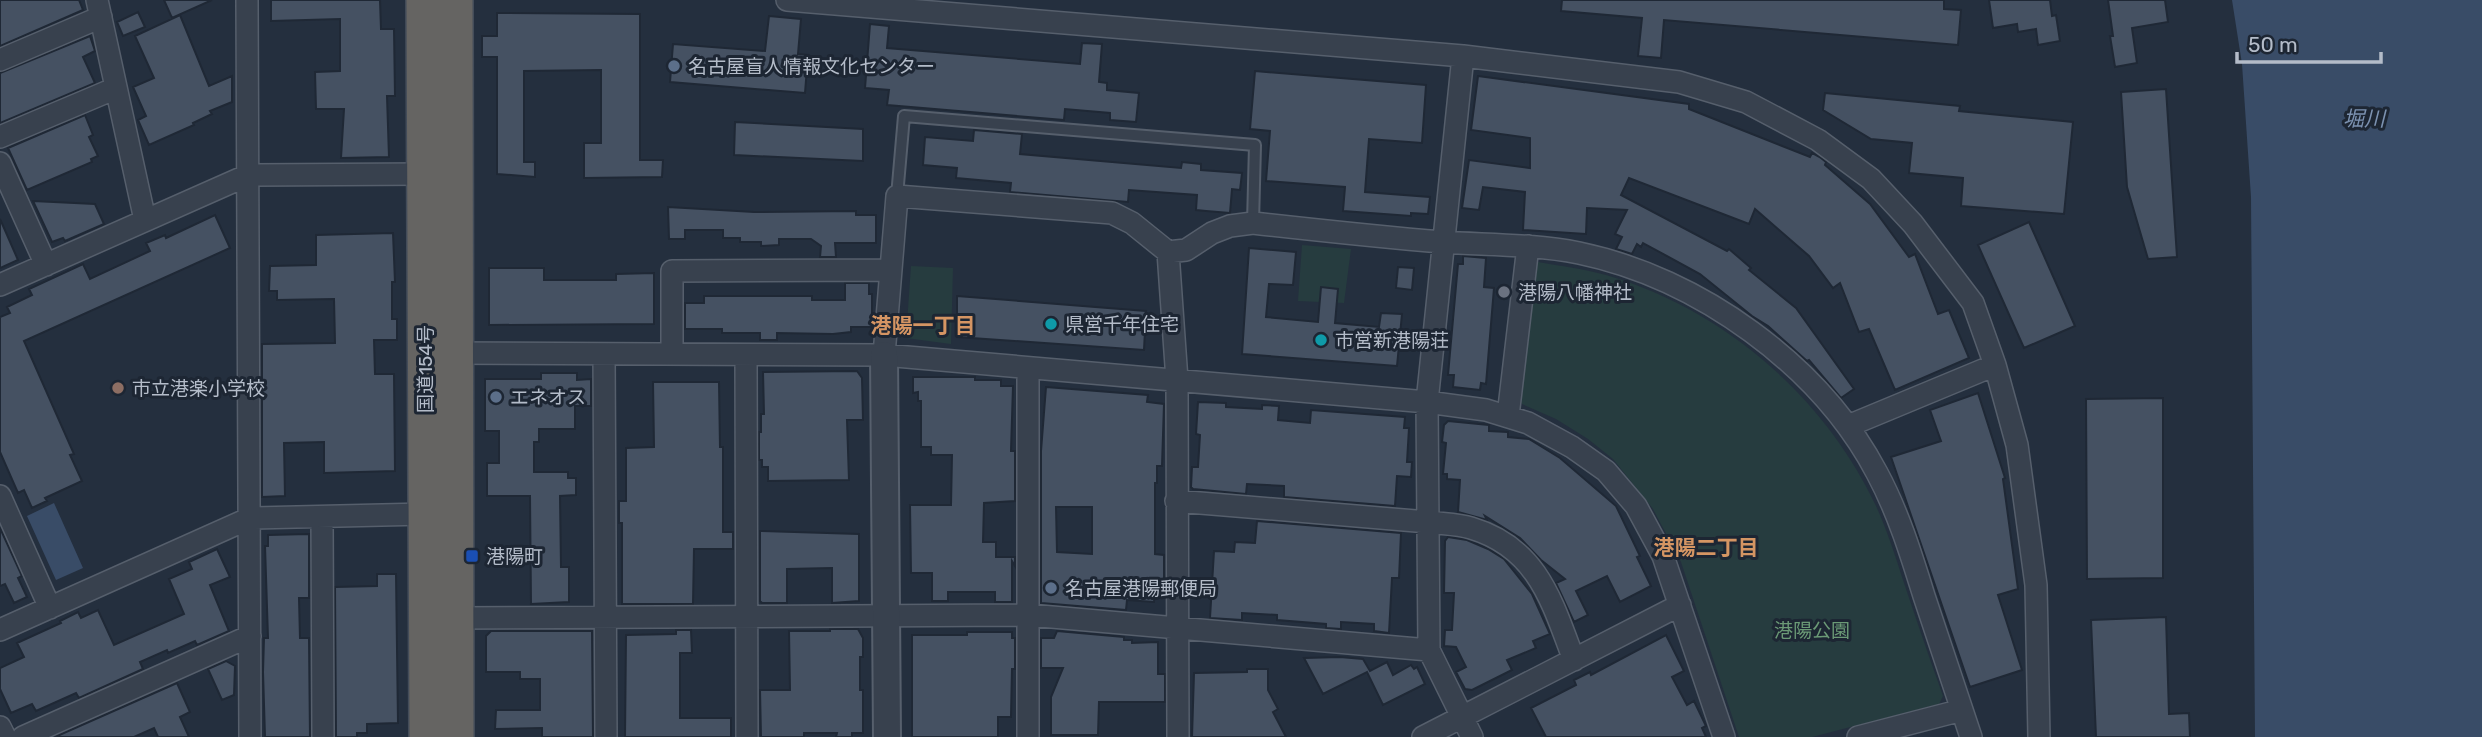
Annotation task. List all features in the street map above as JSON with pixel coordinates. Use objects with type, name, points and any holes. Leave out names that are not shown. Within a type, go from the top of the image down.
[{"type":"highway","name":"国道154号","points":[[424,0],[424,174],[440,353],[456,618],[456,737]]},
{"type":"highway","name":"国道154号","points":[[427,737],[425,514],[440,353],[455,0]]},
{"type":"street","points":[[247,0],[250,737]]},
{"type":"street","points":[[787,0],[1463,57],[1679,82],[1746,102],[1818,140],[1871,179],[1913,224],[1973,303],[1996,365],[2017,445],[2036,585],[2039,737]]},
{"type":"street","points":[[0,60],[99,8],[145,220]]},
{"type":"street","points":[[1463,57],[1427,402],[1429,650],[1472,737]]},
{"type":"street","points":[[0,137],[116,88]]},
{"type":"street","points":[[0,163],[46,265]]},
{"type":"street","points":[[0,285],[248,175],[424,174]]},
{"type":"street","points":[[887,737],[884,355],[897,196],[1112,213],[1132,223],[1168,252],[1186,250],[1212,233],[1230,226],[1253,223],[1444,242],[1528,246],[1579,253],[1646,273],[1679,288],[1756,335],[1791,365],[1848,426],[1877,472],[1901,525],[1970,737]]},
{"type":"street","points":[[1508,416],[1528,246]]},
{"type":"street","points":[[1168,252],[1177,380],[1178,737]]},
{"type":"street","points":[[672,354],[672,271],[891,270]]},
{"type":"street","points":[[440,353],[884,355],[1427,402],[1486,410],[1508,416],[1528,423],[1572,447],[1606,471],[1636,506],[1663,556],[1724,737]]},
{"type":"street","points":[[604,354],[606,737]]},
{"type":"street","points":[[746,355],[747,737]]},
{"type":"street","points":[[1848,426],[1996,365]]},
{"type":"street","points":[[1028,368],[1028,737]]},
{"type":"street","points":[[1176,501],[1428,522],[1469,527],[1488,534],[1512,547],[1533,568],[1547,590],[1574,660]]},
{"type":"street","points":[[2,505],[50,608]]},
{"type":"street","points":[[0,631],[250,518],[425,514]]},
{"type":"street","points":[[322,517],[323,737]]},
{"type":"street","points":[[1423,737],[1680,605]]},
{"type":"street","points":[[456,618],[1029,615],[1429,650]]},
{"type":"street","points":[[23,737],[250,636]]},
{"type":"street","points":[[1858,737],[1962,710]]},
{"type":"street","points":[[0,727],[5,737]]},
{"type":"lane","points":[[897,196],[904,116],[918,117],[1255,145],[1253,223]]},
{"type":"green space","points":[[1302,245],[1351,249],[1344,303],[1298,301]]},
{"type":"green space","name":"港陽公園","points":[[1538,262],[1606,275],[1649,290],[1690,310],[1729,334],[1765,362],[1799,394],[1828,428],[1854,466],[1876,506],[1943,696],[1939,704],[1812,737],[1739,737],[1681,562],[1653,509],[1613,459],[1556,419],[1522,404],[1516,395],[1532,268]]},
{"type":"green space","points":[[911,266],[953,268],[951,344],[906,338]]},
{"type":"water","name":"堀川","points":[[2232,0],[2482,0],[2482,737],[2255,737],[2251,197],[2242,64]]},
{"type":"water","points":[[54,503],[83,568],[56,580],[27,516]]},
{"type":"building","points":[[0,0],[79,0],[83,10],[0,46]]},
{"type":"building","points":[[164,0],[212,0],[172,18]]},
{"type":"building","points":[[271,0],[380,0],[381,29],[394,29],[395,96],[387,96],[389,157],[341,158],[344,109],[316,109],[315,72],[340,71],[340,19],[271,21]]},
{"type":"building","points":[[1562,0],[1944,0],[1944,9],[1961,10],[1958,45],[1664,20],[1661,58],[1638,56],[1642,18],[1561,11]]},
{"type":"building","points":[[1989,0],[2050,0],[2052,16],[2056,15],[2060,41],[2038,45],[2036,29],[2018,32],[2017,24],[1993,28]]},
{"type":"building","points":[[2108,0],[2165,0],[2168,22],[2132,28],[2137,63],[2115,67]]},
{"type":"building","points":[[138,12],[145,27],[123,36],[117,22]]},
{"type":"building","points":[[497,13],[640,14],[640,160],[663,160],[662,177],[584,178],[584,143],[601,143],[601,70],[524,71],[524,162],[535,162],[535,177],[497,174],[497,57],[482,57],[482,36],[497,36]]},
{"type":"building","points":[[180,15],[209,86],[232,76],[232,102],[210,111],[212,114],[193,123],[194,125],[149,145],[138,120],[146,116],[133,87],[154,78],[135,36]]},
{"type":"building","points":[[769,16],[801,19],[798,54],[808,55],[805,93],[670,82],[673,44],[765,51]]},
{"type":"building","points":[[870,24],[889,26],[887,48],[1080,64],[1082,43],[1102,44],[1099,82],[1107,83],[1107,90],[1139,93],[1136,122],[1110,120],[1110,113],[1065,109],[1064,120],[887,105],[889,90],[865,88]]},
{"type":"building","points":[[90,36],[95,51],[83,57],[95,83],[0,123],[0,73]]},
{"type":"building","points":[[1255,71],[1426,85],[1422,143],[1369,139],[1365,192],[1430,197],[1428,214],[1411,213],[1411,216],[1343,211],[1345,187],[1266,181],[1270,131],[1250,129]]},
{"type":"building","points":[[1478,76],[1689,104],[1689,109],[1810,157],[1812,153],[1821,158],[1826,162],[1825,165],[1870,204],[1909,257],[1915,254],[1938,314],[1949,310],[1969,358],[1895,390],[1869,329],[1859,332],[1840,283],[1833,288],[1809,256],[1755,209],[1749,224],[1629,178],[1621,195],[1727,251],[1729,249],[1751,268],[1749,270],[1796,308],[1854,389],[1841,398],[1809,360],[1700,274],[1643,243],[1641,247],[1637,244],[1632,254],[1616,249],[1622,237],[1615,234],[1627,210],[1587,208],[1586,234],[1523,230],[1525,192],[1483,187],[1479,210],[1462,208],[1469,160],[1530,168],[1530,138],[1471,130]]},
{"type":"building","points":[[2166,89],[2177,257],[2148,259],[2127,187],[2121,92]]},
{"type":"building","points":[[1825,93],[1960,106],[1959,111],[2073,122],[2064,214],[1961,206],[1963,178],[1909,173],[1912,143],[1871,139],[1823,110]]},
{"type":"building","points":[[85,115],[93,135],[89,137],[98,156],[91,159],[92,162],[27,190],[8,148]]},
{"type":"building","points":[[735,122],[863,129],[863,161],[734,155]]},
{"type":"building","points":[[974,130],[1022,134],[1020,154],[1181,168],[1182,162],[1201,164],[1201,170],[1242,173],[1240,190],[1232,189],[1230,213],[1196,210],[1197,195],[1129,190],[1128,202],[1010,192],[1011,183],[956,178],[957,168],[923,165],[925,137],[973,141]]},
{"type":"building","points":[[33,201],[95,204],[104,224],[65,241],[63,238],[52,242]]},
{"type":"building","points":[[668,207],[754,212],[856,211],[856,215],[876,215],[876,243],[835,243],[836,257],[820,257],[821,246],[811,239],[779,239],[779,245],[761,246],[761,242],[740,242],[740,238],[723,238],[723,230],[685,230],[685,239],[669,239]]},
{"type":"building","points":[[215,215],[230,248],[24,341],[74,454],[70,455],[82,481],[45,498],[47,501],[32,508],[24,490],[18,493],[0,452],[0,317],[10,313],[7,307],[32,295],[29,289],[83,264],[90,279],[150,251],[146,243],[165,235],[166,238]]},
{"type":"building","points":[[0,219],[18,260],[0,268]]},
{"type":"building","points":[[2029,222],[2075,326],[2024,348],[1978,245]]},
{"type":"building","points":[[393,233],[395,282],[392,282],[392,319],[397,319],[397,340],[374,340],[375,374],[394,374],[395,471],[324,473],[324,442],[284,443],[285,496],[262,497],[262,344],[335,343],[334,299],[277,300],[277,291],[269,291],[270,266],[316,265],[316,235]]},
{"type":"building","name":"市営新港陽荘","points":[[1249,248],[1296,252],[1293,285],[1269,284],[1266,317],[1318,322],[1321,287],[1338,289],[1335,323],[1379,327],[1381,313],[1402,314],[1397,366],[1242,354]]},
{"type":"building","points":[[1463,256],[1486,258],[1484,287],[1494,288],[1486,384],[1481,383],[1480,390],[1453,387],[1454,375],[1448,375],[1458,264],[1463,264]]},
{"type":"building","points":[[1398,267],[1414,268],[1412,290],[1396,288]]},
{"type":"building","points":[[489,268],[544,268],[544,280],[616,280],[616,274],[654,273],[654,324],[489,325]]},
{"type":"building","points":[[845,283],[869,283],[869,294],[872,294],[872,327],[851,327],[851,332],[833,334],[777,333],[777,340],[760,340],[760,333],[685,329],[685,303],[704,303],[704,296],[812,296],[812,300],[845,300]]},
{"type":"building","name":"県営千年住宅","points":[[957,296],[1146,311],[1144,350],[957,337]]},
{"type":"building","points":[[857,371],[862,378],[863,420],[847,420],[849,480],[768,481],[768,467],[762,467],[762,460],[759,460],[759,432],[761,414],[764,414],[763,372]]},
{"type":"building","points":[[541,373],[577,373],[577,380],[591,379],[591,406],[575,406],[575,429],[539,429],[539,442],[534,442],[534,472],[568,472],[568,478],[576,478],[576,495],[560,496],[561,567],[569,567],[569,602],[531,604],[530,496],[487,496],[487,463],[499,463],[499,431],[485,431],[485,379],[541,379]]},
{"type":"building","points":[[913,377],[975,377],[975,380],[1001,380],[1001,386],[1013,386],[1011,451],[1015,451],[1015,501],[984,503],[983,542],[996,542],[996,557],[1015,557],[1015,566],[1012,561],[1012,602],[995,602],[995,592],[948,592],[948,601],[932,601],[932,573],[911,573],[910,505],[951,505],[952,455],[931,455],[931,447],[921,447],[921,401],[918,401],[918,392],[913,393]]},
{"type":"building","points":[[653,382],[719,382],[720,447],[723,447],[723,532],[733,532],[733,549],[694,549],[693,604],[622,604],[622,523],[619,523],[619,501],[626,501],[626,448],[654,447]]},
{"type":"building","points":[[1046,387],[1148,395],[1147,402],[1164,404],[1162,466],[1157,466],[1155,483],[1155,554],[1164,555],[1164,582],[1156,582],[1154,602],[1127,600],[1126,610],[1041,603],[1041,451]],"holes":[[[1056,507],[1092,507],[1092,554],[1057,552]]]},
{"type":"building","points":[[1978,393],[2005,478],[2003,479],[2018,589],[1998,595],[2022,670],[1970,687],[1891,457],[1941,441],[1930,410]]},
{"type":"building","points":[[2163,398],[2163,578],[2087,579],[2086,399]]},
{"type":"building","points":[[1198,402],[1262,409],[1262,405],[1279,406],[1278,420],[1310,423],[1311,410],[1405,417],[1404,428],[1409,428],[1407,462],[1412,462],[1411,477],[1397,476],[1395,506],[1284,497],[1284,486],[1247,484],[1246,494],[1193,489],[1192,467],[1198,467],[1200,435],[1196,434]]},
{"type":"building","points":[[1448,421],[1489,425],[1489,431],[1508,432],[1508,437],[1529,439],[1560,458],[1616,506],[1651,586],[1620,602],[1607,576],[1576,591],[1588,615],[1574,622],[1556,583],[1565,579],[1541,560],[1520,538],[1485,516],[1487,520],[1458,512],[1460,480],[1447,479],[1447,474],[1443,474],[1446,443],[1442,442],[1444,425]]},
{"type":"building","points":[[1257,521],[1401,533],[1399,578],[1392,578],[1389,633],[1374,631],[1374,624],[1341,622],[1341,629],[1326,628],[1326,624],[1277,620],[1277,615],[1242,613],[1242,620],[1210,618],[1214,551],[1234,552],[1235,542],[1255,543]]},
{"type":"building","points":[[0,528],[22,576],[18,578],[27,597],[14,603],[5,584],[0,586]]},
{"type":"building","points":[[760,531],[859,534],[859,601],[832,603],[832,568],[787,569],[787,603],[762,603]]},
{"type":"building","points":[[309,534],[309,598],[299,598],[300,638],[309,638],[310,737],[265,737],[264,638],[268,638],[265,546],[268,546],[268,535]]},
{"type":"building","points":[[1448,537],[1467,540],[1504,559],[1532,594],[1550,634],[1533,641],[1536,648],[1507,660],[1512,670],[1472,690],[1465,689],[1456,672],[1466,667],[1456,647],[1444,646],[1445,630],[1452,630],[1454,593],[1444,593],[1445,541]]},
{"type":"building","points":[[217,549],[230,577],[210,585],[229,631],[197,645],[195,641],[140,662],[143,669],[79,698],[76,693],[36,711],[32,704],[11,713],[0,689],[0,668],[24,657],[17,643],[61,623],[60,621],[78,612],[81,618],[98,610],[114,645],[184,614],[169,579],[192,569],[189,562]]},
{"type":"building","points":[[377,574],[396,574],[398,723],[367,724],[367,733],[357,733],[357,737],[336,737],[335,587],[377,586]]},
{"type":"building","points":[[2166,617],[2169,714],[2189,713],[2190,737],[2096,737],[2091,620]]},
{"type":"building","points":[[858,629],[863,638],[860,690],[863,690],[863,733],[852,733],[852,737],[836,737],[837,733],[804,733],[804,737],[761,737],[760,690],[790,690],[789,631]]},
{"type":"building","points":[[676,630],[691,630],[692,653],[680,653],[680,718],[731,718],[731,737],[625,737],[626,635],[676,634]]},
{"type":"building","points":[[491,631],[592,631],[593,737],[542,737],[542,728],[495,729],[496,710],[540,710],[540,679],[520,679],[520,672],[486,672],[486,636]]},
{"type":"building","points":[[1057,631],[1124,637],[1124,640],[1132,640],[1132,643],[1158,642],[1158,674],[1165,674],[1165,702],[1099,702],[1098,735],[1051,735],[1051,697],[1063,668],[1041,668],[1041,638],[1054,638]]},
{"type":"building","points":[[967,632],[1012,632],[1012,638],[1015,638],[1015,669],[1012,669],[1011,717],[998,717],[998,737],[912,737],[912,635],[967,635]]},
{"type":"building","points":[[1666,635],[1684,671],[1672,677],[1687,705],[1694,701],[1706,726],[1702,728],[1706,737],[1546,737],[1531,708],[1576,685],[1574,680],[1590,672],[1591,675]]},
{"type":"building","points":[[1304,658],[1363,659],[1370,671],[1387,662],[1393,675],[1411,665],[1414,669],[1417,667],[1425,684],[1383,705],[1367,672],[1323,694]]},
{"type":"building","points":[[226,661],[235,666],[234,695],[222,700],[208,669]]},
{"type":"building","points":[[1247,669],[1268,669],[1268,690],[1278,709],[1273,712],[1286,737],[1192,737],[1194,673],[1247,672]]},
{"type":"building","points":[[177,683],[190,712],[180,717],[189,737],[158,737],[154,728],[134,737],[55,737]]},
{"type":"place","name":"名古屋盲人情報文化センター","points":[[674,66]]},
{"type":"place","name":"港陽八幡神社","points":[[1504,292]]},
{"type":"place","name":"県営千年住宅","points":[[1051,324]]},
{"type":"place","name":"市営新港陽荘","points":[[1321,340]]},
{"type":"place","name":"市立港楽小学校","points":[[118,388]]},
{"type":"place","name":"エネオス","points":[[496,397]]},
{"type":"place","name":"港陽町","points":[[472,556]]},
{"type":"place","name":"名古屋港陽郵便局","points":[[1051,588]]},
{"type":"district","name":"港陽一丁目","points":[[923,326]]},
{"type":"district","name":"港陽二丁目","points":[[1706,548]]}]
